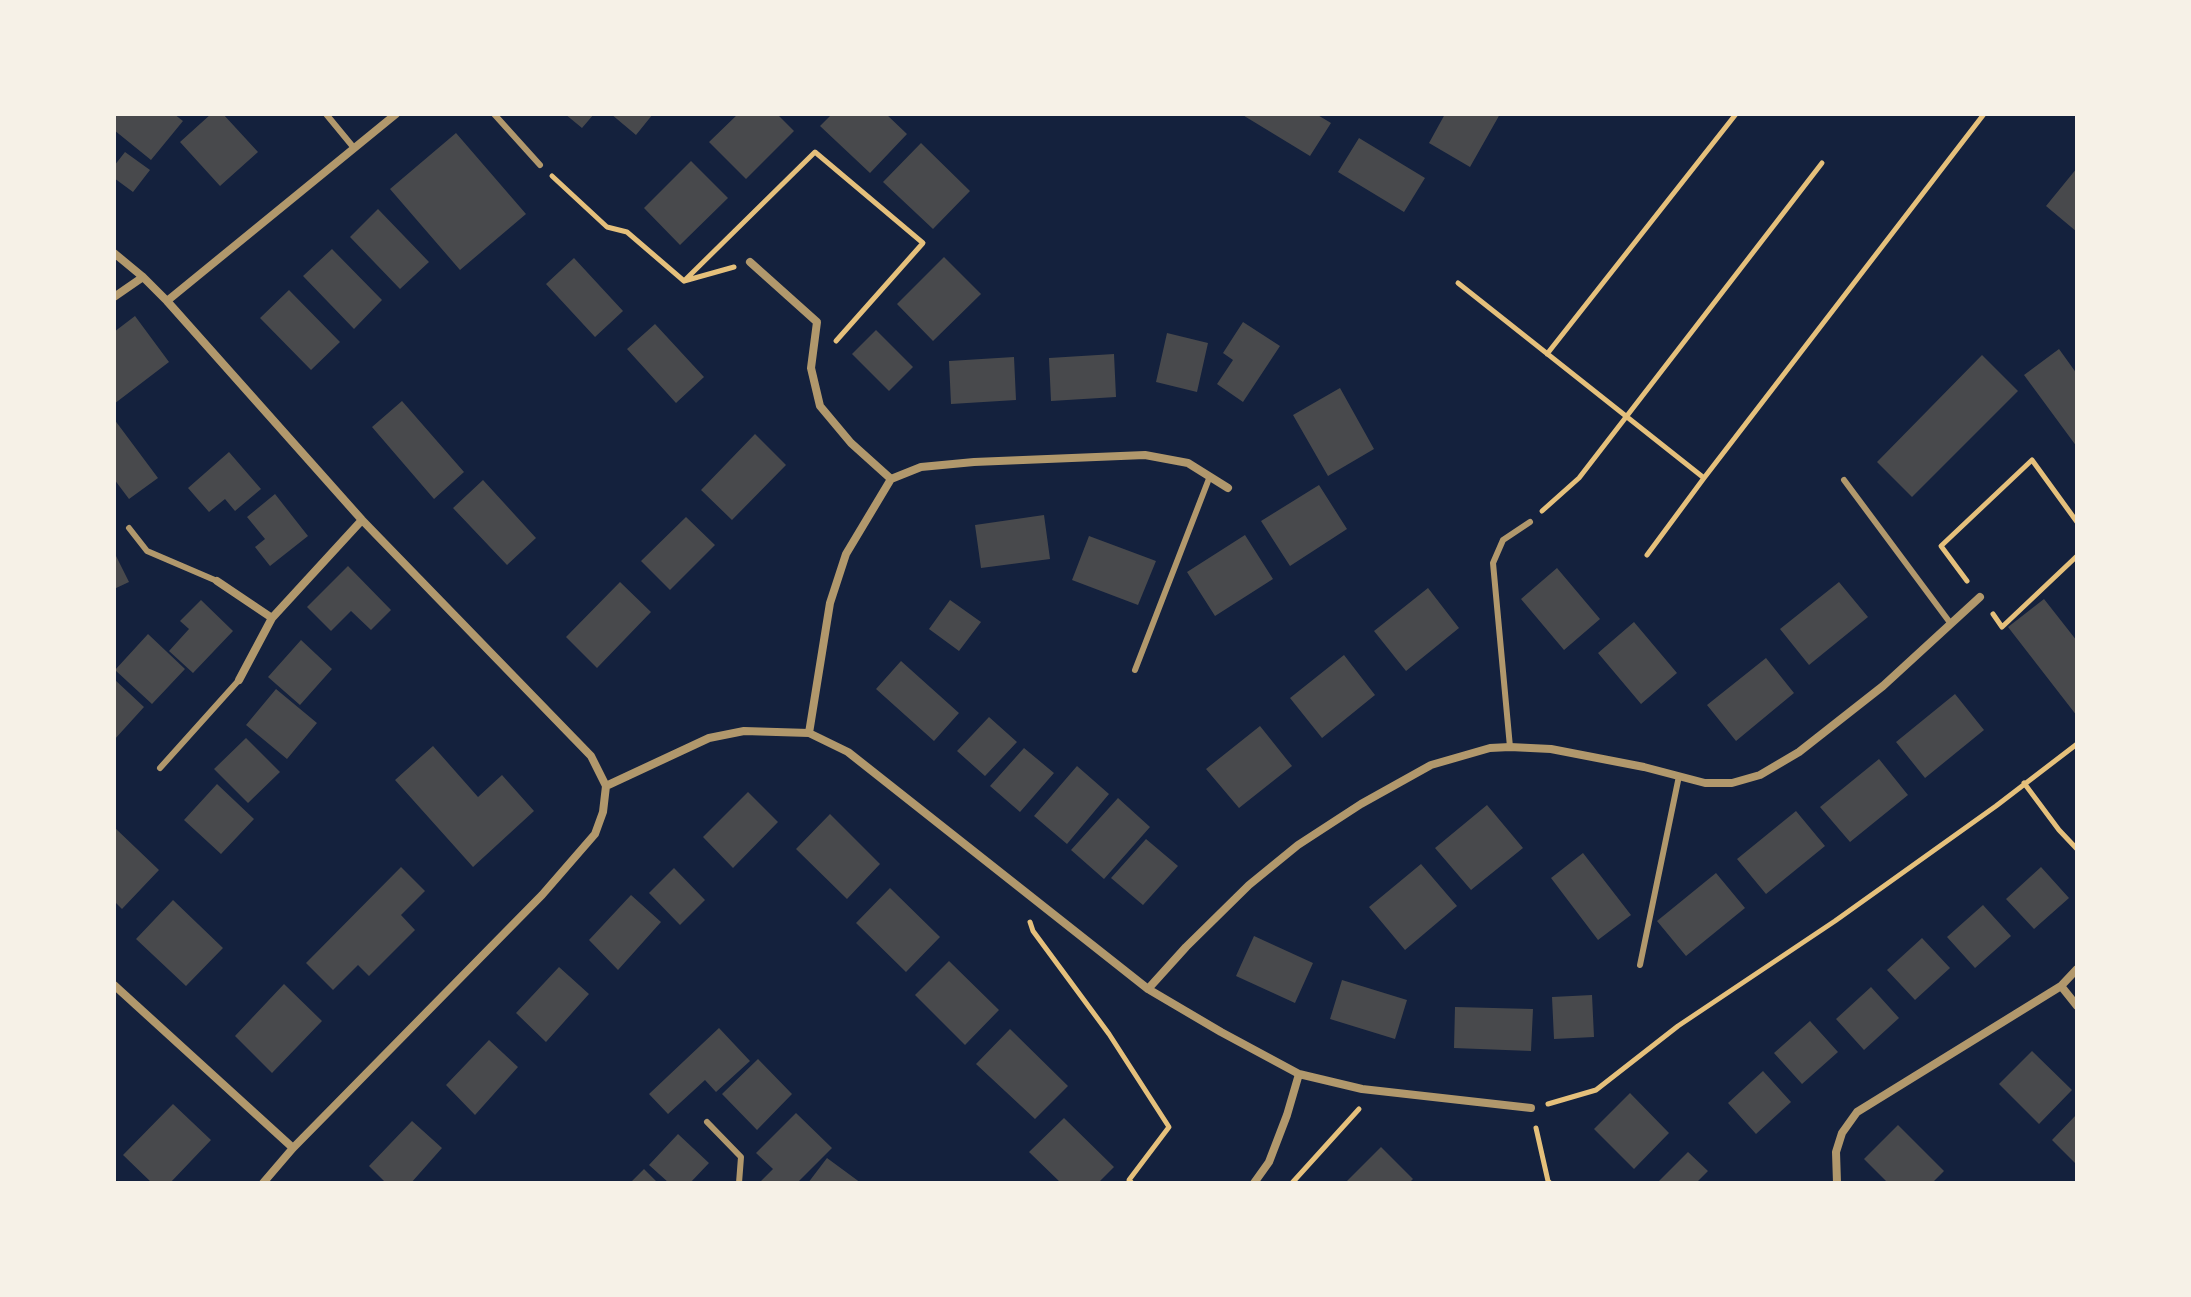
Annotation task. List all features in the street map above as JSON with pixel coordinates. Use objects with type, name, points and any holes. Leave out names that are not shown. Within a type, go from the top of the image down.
[{"type":"street","points":[[167,301],[396,114]]},
{"type":"street","points":[[114,253],[167,301],[362,520],[591,756],[606,786],[603,812],[595,834],[542,895],[293,1148],[263,1183]]},
{"type":"street","points":[[750,262],[817,322],[811,368],[820,406],[851,443],[891,479]]},
{"type":"street","points":[[114,297],[143,277]]},
{"type":"street","points":[[809,733],[830,603],[846,554],[891,479],[921,467],[1145,455],[1188,463],[1228,488]]},
{"type":"street","points":[[239,680],[272,618],[362,520]]},
{"type":"street","points":[[217,581],[272,618]]},
{"type":"street","points":[[1148,989],[1249,885],[1298,845],[1361,804],[1431,765],[1490,748],[1510,747],[1551,749],[1644,767],[1705,783],[1732,783],[1760,775],[1799,752],[1883,686],[1980,597]]},
{"type":"street","points":[[606,786],[709,738],[744,731],[809,733],[848,752],[1148,989],[1299,1074],[1375,1090],[1531,1108]]},
{"type":"street","points":[[1837,1183],[1836,1152],[1842,1133],[1857,1112],[2061,986],[2077,969]]},
{"type":"street","points":[[114,985],[293,1148]]},
{"type":"street","points":[[2061,986],[2077,1006]]},
{"type":"street","points":[[1254,1183],[1269,1162],[1299,1074]]},
{"type":"lane","points":[[326,114],[354,148]]},
{"type":"lane","points":[[494,114],[540,165]]},
{"type":"lane","points":[[1135,670],[1210,476]]},
{"type":"lane","points":[[1844,480],[1951,624]]},
{"type":"lane","points":[[1510,747],[1493,563],[1503,540],[1530,522]]},
{"type":"lane","points":[[129,528],[147,551],[217,581]]},
{"type":"lane","points":[[160,768],[239,680]]},
{"type":"lane","points":[[1640,965],[1679,776]]},
{"type":"lane","points":[[707,1122],[741,1157],[739,1183]]},
{"type":"path","points":[[1547,354],[1736,114]]},
{"type":"path","points":[[1647,555],[1984,114]]},
{"type":"path","points":[[684,281],[815,152],[923,243],[811,368]]},
{"type":"path","points":[[1530,522],[1579,478],[1822,163]]},
{"type":"path","points":[[540,165],[607,227],[627,232],[684,281]]},
{"type":"path","points":[[684,281],[750,262]]},
{"type":"path","points":[[1458,283],[1704,478]]},
{"type":"path","points":[[2077,522],[2032,460],[1941,546],[2002,627],[2077,556]]},
{"type":"path","points":[[1550,1183],[1531,1108],[1596,1090],[1678,1026],[1835,921],[2077,744]]},
{"type":"path","points":[[2024,783],[2077,849]]},
{"type":"path","points":[[1017,885],[1033,931],[1109,1034],[1169,1127],[1129,1180],[1132,1183]]},
{"type":"path","points":[[1292,1183],[1375,1090]]},
{"type":"building","points":[[114,114],[174,114],[183,121],[151,160],[114,130]]},
{"type":"building","points":[[211,114],[223,114],[258,152],[220,186],[180,142]]},
{"type":"building","points":[[565,114],[594,114],[582,128]]},
{"type":"building","points":[[611,114],[653,114],[636,135]]},
{"type":"building","points":[[738,114],[777,114],[794,131],[746,179],[709,142]]},
{"type":"building","points":[[832,114],[886,114],[907,134],[870,173],[820,126]]},
{"type":"building","points":[[1241,114],[1316,114],[1331,123],[1310,156]]},
{"type":"building","points":[[1445,114],[1500,114],[1470,167],[1429,143]]},
{"type":"building","points":[[456,133],[526,214],[460,270],[390,189]]},
{"type":"building","points":[[1359,138],[1425,178],[1404,212],[1338,172]]},
{"type":"building","points":[[921,143],[970,191],[933,229],[883,182]]},
{"type":"building","points":[[125,152],[150,170],[133,192],[114,178],[114,166]]},
{"type":"building","points":[[691,161],[728,198],[680,245],[644,208]]},
{"type":"building","points":[[2077,168],[2077,232],[2046,206]]},
{"type":"building","points":[[378,209],[429,262],[400,289],[350,237]]},
{"type":"building","points":[[332,249],[382,300],[354,329],[303,276]]},
{"type":"building","points":[[944,257],[981,294],[933,341],[897,304]]},
{"type":"building","points":[[574,258],[623,311],[595,337],[546,284]]},
{"type":"building","points":[[289,290],[340,342],[311,370],[260,318]]},
{"type":"building","points":[[135,316],[169,362],[114,404],[114,332]]},
{"type":"building","points":[[1243,322],[1280,346],[1243,402],[1217,384],[1233,360],[1223,353]]},
{"type":"building","points":[[655,324],[704,377],[676,403],[627,349]]},
{"type":"building","points":[[876,330],[913,367],[889,391],[852,354]]},
{"type":"building","points":[[1167,333],[1208,343],[1197,392],[1156,382]]},
{"type":"building","points":[[2059,349],[2077,374],[2077,447],[2024,375]]},
{"type":"building","points":[[1114,354],[1116,397],[1051,401],[1049,358]]},
{"type":"building","points":[[1982,355],[2018,391],[1912,497],[1877,462]]},
{"type":"building","points":[[1014,357],[1016,400],[951,404],[949,361]]},
{"type":"building","points":[[1340,388],[1374,449],[1328,476],[1293,415]]},
{"type":"building","points":[[402,401],[464,472],[434,499],[372,427]]},
{"type":"building","points":[[114,419],[158,478],[129,499],[114,479]]},
{"type":"building","points":[[755,434],[786,465],[732,520],[701,490]]},
{"type":"building","points":[[229,452],[261,489],[235,511],[225,499],[209,512],[188,488]]},
{"type":"building","points":[[483,480],[536,538],[507,565],[453,508]]},
{"type":"building","points":[[1319,485],[1347,529],[1290,566],[1261,521]]},
{"type":"building","points":[[275,494],[308,536],[270,566],[255,547],[265,539],[247,517]]},
{"type":"building","points":[[1044,515],[1050,559],[981,568],[975,525]]},
{"type":"building","points":[[686,517],[715,545],[670,590],[641,561]]},
{"type":"building","points":[[1245,535],[1273,579],[1215,616],[1187,572]]},
{"type":"building","points":[[1089,536],[1156,561],[1138,605],[1072,580]]},
{"type":"building","points":[[114,552],[129,582],[114,589]]},
{"type":"building","points":[[348,566],[391,610],[371,630],[351,611],[331,631],[307,607]]},
{"type":"building","points":[[1557,568],[1600,619],[1564,650],[1521,599]]},
{"type":"building","points":[[620,582],[651,612],[597,668],[566,637]]},
{"type":"building","points":[[1839,582],[1868,617],[1809,665],[1780,629]]},
{"type":"building","points":[[1428,588],[1459,628],[1406,671],[1374,631]]},
{"type":"building","points":[[2044,599],[2077,641],[2077,716],[2008,627]]},
{"type":"building","points":[[201,600],[233,631],[193,673],[169,651],[189,629],[180,621]]},
{"type":"building","points":[[950,600],[981,622],[959,651],[929,629]]},
{"type":"building","points":[[1634,622],[1677,673],[1641,704],[1598,653]]},
{"type":"building","points":[[148,634],[185,669],[152,704],[115,670]]},
{"type":"building","points":[[301,640],[332,669],[300,705],[268,677]]},
{"type":"building","points":[[1344,655],[1375,695],[1322,738],[1290,698]]},
{"type":"building","points":[[1766,658],[1794,693],[1736,741],[1707,705]]},
{"type":"building","points":[[901,661],[959,713],[934,741],[876,689]]},
{"type":"building","points":[[114,679],[144,707],[114,740]]},
{"type":"building","points":[[276,689],[317,723],[287,759],[246,725]]},
{"type":"building","points":[[1955,694],[1984,730],[1925,778],[1896,742]]},
{"type":"building","points":[[989,717],[1017,742],[985,776],[957,751]]},
{"type":"building","points":[[1260,726],[1292,766],[1239,808],[1206,769]]},
{"type":"building","points":[[246,738],[280,772],[248,803],[214,769]]},
{"type":"building","points":[[433,746],[478,797],[502,775],[534,811],[473,867],[395,780]]},
{"type":"building","points":[[1024,748],[1054,773],[1020,812],[990,786]]},
{"type":"building","points":[[1879,759],[1908,795],[1850,842],[1820,807]]},
{"type":"building","points":[[1077,766],[1109,794],[1067,844],[1034,816]]},
{"type":"building","points":[[217,784],[254,819],[221,854],[184,820]]},
{"type":"building","points":[[748,792],[778,822],[733,868],[703,837]]},
{"type":"building","points":[[1118,798],[1150,827],[1104,879],[1071,850]]},
{"type":"building","points":[[1487,805],[1523,848],[1471,890],[1435,848]]},
{"type":"building","points":[[1796,811],[1825,846],[1766,894],[1737,859]]},
{"type":"building","points":[[830,814],[880,864],[847,899],[796,849]]},
{"type":"building","points":[[114,827],[159,870],[122,909],[114,901]]},
{"type":"building","points":[[1146,839],[1178,866],[1143,905],[1111,878]]},
{"type":"building","points":[[1583,853],[1631,915],[1598,940],[1551,878]]},
{"type":"building","points":[[1421,864],[1457,906],[1405,950],[1369,907]]},
{"type":"building","points":[[401,867],[425,891],[401,915],[415,930],[369,976],[358,965],[333,990],[306,963]]},
{"type":"building","points":[[2041,867],[2069,898],[2034,929],[2006,899]]},
{"type":"building","points":[[674,868],[705,900],[680,925],[649,893]]},
{"type":"building","points":[[1716,873],[1745,908],[1686,956],[1657,921]]},
{"type":"building","points":[[890,888],[940,937],[906,972],[856,923]]},
{"type":"building","points":[[631,895],[661,922],[618,970],[589,940]]},
{"type":"building","points":[[173,900],[223,948],[186,986],[136,939]]},
{"type":"building","points":[[1983,905],[2011,936],[1975,968],[1947,937]]},
{"type":"building","points":[[1254,936],[1313,963],[1295,1003],[1236,976]]},
{"type":"building","points":[[1922,938],[1950,968],[1915,1000],[1887,970]]},
{"type":"building","points":[[949,961],[999,1010],[965,1045],[915,995]]},
{"type":"building","points":[[559,967],[589,994],[546,1042],[516,1013]]},
{"type":"building","points":[[1342,980],[1407,1000],[1395,1039],[1330,1019]]},
{"type":"building","points":[[284,984],[322,1021],[272,1073],[235,1036]]},
{"type":"building","points":[[1871,987],[1899,1018],[1864,1050],[1836,1019]]},
{"type":"building","points":[[1592,995],[1594,1037],[1554,1039],[1552,997]]},
{"type":"building","points":[[1455,1007],[1533,1009],[1531,1051],[1454,1048]]},
{"type":"building","points":[[1810,1021],[1838,1052],[1802,1084],[1774,1053]]},
{"type":"building","points":[[719,1028],[750,1061],[716,1092],[705,1080],[668,1114],[649,1094]]},
{"type":"building","points":[[1010,1029],[1068,1086],[1035,1119],[976,1064]]},
{"type":"building","points":[[489,1040],[518,1067],[475,1115],[446,1085]]},
{"type":"building","points":[[2032,1051],[2072,1090],[2039,1124],[1999,1084]]},
{"type":"building","points":[[758,1059],[792,1094],[757,1130],[722,1094]]},
{"type":"building","points":[[1763,1071],[1791,1102],[1756,1134],[1728,1103]]},
{"type":"building","points":[[1630,1093],[1669,1133],[1634,1169],[1594,1129]]},
{"type":"building","points":[[173,1104],[211,1140],[170,1183],[152,1183],[123,1155]]},
{"type":"building","points":[[796,1113],[832,1148],[797,1183],[759,1183],[773,1169],[756,1153]]},
{"type":"building","points":[[2077,1114],[2077,1165],[2052,1140]]},
{"type":"building","points":[[1064,1118],[1114,1167],[1098,1183],[1061,1183],[1029,1152]]},
{"type":"building","points":[[412,1121],[442,1148],[411,1183],[386,1183],[369,1166]]},
{"type":"building","points":[[1898,1125],[1944,1171],[1932,1183],[1888,1183],[1864,1159]]},
{"type":"building","points":[[678,1134],[709,1163],[690,1183],[669,1183],[649,1165]]},
{"type":"building","points":[[1381,1147],[1413,1179],[1409,1183],[1345,1183]]},
{"type":"building","points":[[1688,1152],[1708,1171],[1696,1183],[1657,1183]]},
{"type":"building","points":[[827,1158],[861,1183],[808,1183]]},
{"type":"building","points":[[644,1169],[658,1183],[630,1183]]}]
